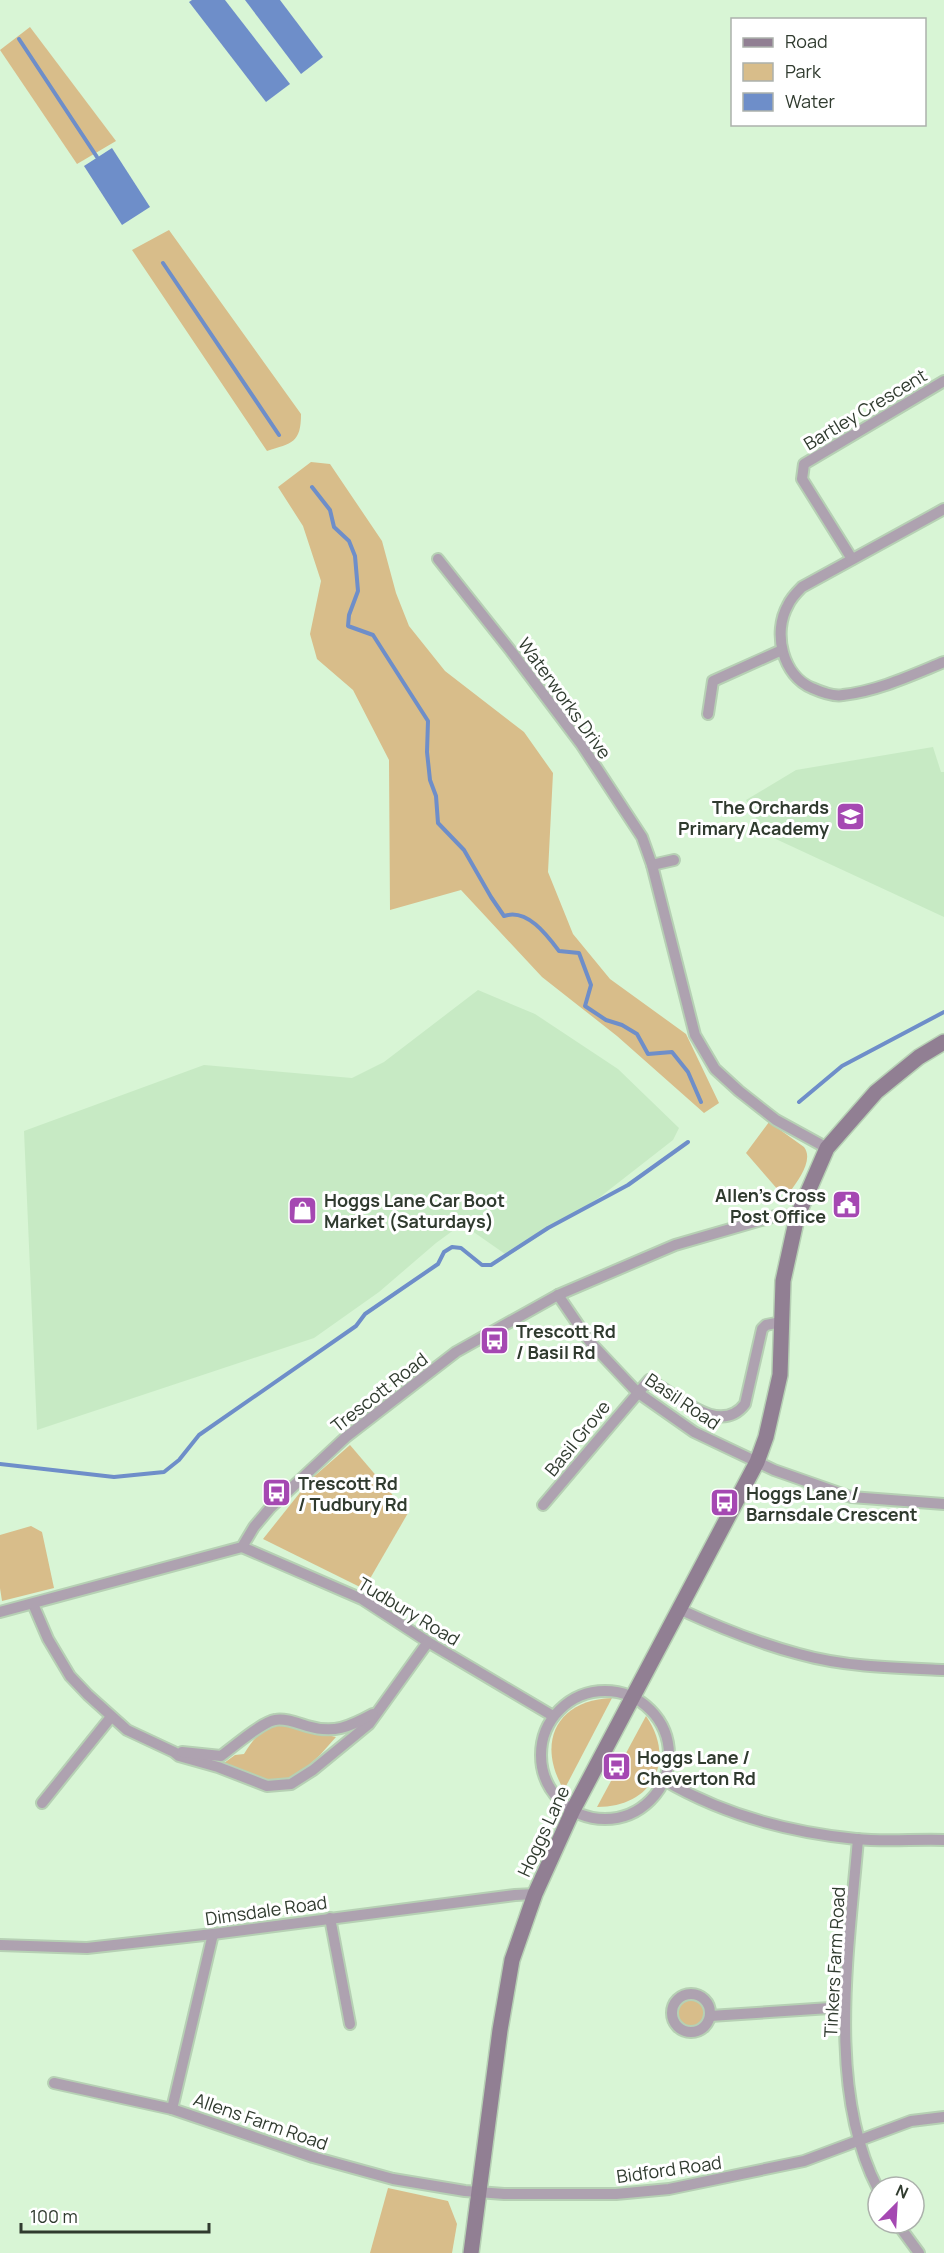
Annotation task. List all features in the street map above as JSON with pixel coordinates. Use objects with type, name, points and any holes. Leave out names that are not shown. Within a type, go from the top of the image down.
[{"type":"street","name":"Bartley Crescent","points":[[852,559],[802,479],[804,464],[944,381]]},
{"type":"street","points":[[944,509],[802,587],[787,606],[781,628],[782,650],[788,667],[801,684],[819,692],[841,696],[887,684],[944,662]]},
{"type":"street","name":"Waterworks Drive","points":[[438,559],[581,744],[642,837],[652,865],[695,1035],[715,1069],[739,1091],[776,1119],[827,1148]]},
{"type":"street","points":[[708,714],[714,681],[782,650]]},
{"type":"street","points":[[652,865],[674,860]]},
{"type":"street","name":"Hoggs Lane","points":[[471,2253],[500,2030],[513,1960],[535,1894],[573,1810],[757,1462],[766,1437],[780,1375],[783,1281],[797,1217],[827,1148],[876,1092],[919,1057],[944,1042]]},
{"type":"street","name":"Trescott Road","points":[[242,1547],[254,1527],[270,1508],[346,1437],[456,1352],[558,1295],[675,1245],[779,1215],[797,1217]]},
{"type":"street","name":"Basil Road","points":[[558,1295],[590,1342],[637,1392],[694,1432],[774,1470],[851,1497],[944,1504]]},
{"type":"street","points":[[637,1392],[649,1380],[708,1415],[723,1419],[739,1412],[745,1404],[762,1329],[766,1325],[781,1322]]},
{"type":"street","name":"Basil Grove","points":[[543,1505],[637,1392]]},
{"type":"street","points":[[0,1612],[242,1547]]},
{"type":"street","name":"Tudbury Road","points":[[242,1547],[362,1599],[553,1716]]},
{"type":"street","points":[[33,1604],[48,1639],[70,1676],[127,1730],[179,1756],[218,1767],[267,1786],[291,1784],[313,1770],[369,1724],[429,1642]]},
{"type":"street","points":[[679,1609],[736,1635],[801,1655],[882,1668],[944,1670]]},
{"type":"street","points":[[605,1690],[626,1693],[634,1697],[650,1709],[666,1734],[668,1762],[664,1780],[656,1793],[645,1805],[625,1815],[601,1818],[583,1815],[573,1810],[551,1789],[541,1766],[542,1742],[553,1716],[567,1703],[584,1694],[605,1690]]},
{"type":"street","points":[[174,1752],[221,1755],[261,1726],[275,1720],[329,1731],[352,1725],[378,1711]]},
{"type":"street","points":[[42,1803],[111,1717]]},
{"type":"street","points":[[664,1780],[722,1809],[761,1823],[858,1839],[944,1840]]},
{"type":"street","name":"Tinkers Farm Road","points":[[858,1839],[845,2007],[848,2080],[859,2141],[872,2175]]},
{"type":"street","name":"Dimsdale Road","points":[[0,1945],[87,1948],[535,1894]]},
{"type":"street","points":[[330,1918],[350,2024]]},
{"type":"street","name":"Allens Farm Road","points":[[213,1934],[172,2109],[313,2157],[393,2180],[478,2193]]},
{"type":"street","points":[[710,2016],[845,2007]]},
{"type":"street","points":[[54,2083],[172,2109]]},
{"type":"street","name":"Bidford Road","points":[[478,2193],[616,2194],[669,2189],[804,2161],[911,2121],[944,2117]]},
{"type":"street","points":[[906,2235],[919,2253]]},
{"type":"shaded area","name":"The Orchards Primary Academy","points":[[933,747],[941,772],[944,772],[944,917],[765,834],[746,800],[796,770]]},
{"type":"shaded area","name":"Hoggs Lane Car Boot Market (Saturdays)","points":[[478,990],[535,1014],[618,1069],[679,1128],[673,1140],[600,1197],[508,1256],[462,1224],[379,1292],[314,1338],[37,1430],[24,1131],[204,1065],[352,1078],[384,1062]]},
{"type":"green space","points":[[30,27],[116,141],[77,164],[0,50]]},
{"type":"green space","points":[[169,230],[301,414],[297,436],[289,443],[267,451],[132,250]]},
{"type":"green space","points":[[311,462],[330,464],[382,541],[396,593],[409,626],[445,671],[524,732],[553,773],[548,872],[573,934],[610,979],[686,1034],[719,1103],[704,1113],[617,1036],[542,977],[461,890],[390,910],[389,760],[353,690],[317,659],[310,634],[321,581],[303,526],[278,487]]},
{"type":"green space","points":[[769,1122],[804,1147],[807,1152],[804,1170],[787,1194],[779,1191],[746,1153]]},
{"type":"green space","points":[[350,1445],[408,1513],[364,1589],[263,1539],[310,1480]]},
{"type":"green space","points":[[31,1526],[42,1532],[54,1588],[2,1601],[0,1535]]},
{"type":"green space","points":[[612,1698],[564,1790],[556,1773],[552,1756],[552,1741],[556,1727],[577,1707],[593,1701]]},
{"type":"green space","points":[[646,1716],[655,1733],[659,1749],[659,1765],[654,1778],[645,1790],[632,1799],[616,1805],[597,1807]]},
{"type":"green space","points":[[281,1725],[336,1737],[291,1781],[266,1782],[224,1763],[235,1755],[244,1754],[264,1731]]},
{"type":"green space","points":[[691,2000],[700,2004],[704,2013],[700,2022],[691,2026],[682,2022],[678,2013],[682,2004]]},
{"type":"green space","points":[[388,2188],[448,2201],[457,2224],[452,2253],[370,2253]]},
{"type":"water","points":[[192,0],[225,0],[290,84],[266,102],[189,2]]},
{"type":"water","points":[[245,0],[280,0],[323,57],[301,74]]},
{"type":"water","points":[[112,148],[150,207],[122,225],[84,166]]},
{"type":"waterway","points":[[19,39],[97,157]]},
{"type":"waterway","points":[[163,263],[279,435]]},
{"type":"waterway","points":[[312,487],[330,510],[334,527],[349,541],[355,556],[358,591],[349,615],[348,626],[373,635],[428,721],[427,752],[430,780],[436,796],[438,823],[464,850],[504,916],[521,916],[528,919],[536,924],[559,951],[579,953],[591,985],[585,1006],[606,1020],[622,1025],[637,1034],[648,1054],[672,1052],[688,1072],[701,1102]]},
{"type":"waterway","points":[[799,1102],[842,1066],[944,1012]]},
{"type":"waterway","points":[[0,1464],[114,1477],[164,1472],[179,1460],[199,1435],[356,1326],[365,1314],[438,1264],[444,1252],[452,1247],[461,1248],[482,1265],[491,1265],[548,1228],[628,1185],[688,1142]]},
{"type":"place","name":"The Orchards Primary Academy","points":[[850,817]]},
{"type":"place","name":"Allen's Cross Post Office","points":[[847,1205]]},
{"type":"place","name":"Hoggs Lane Car Boot Market (Saturdays)","points":[[303,1210]]},
{"type":"place","name":"Trescott Rd / Basil Rd","points":[[495,1341]]},
{"type":"place","name":"Trescott Rd / Tudbury Rd","points":[[277,1493]]},
{"type":"place","name":"Hoggs Lane / Barnsdale Crescent","points":[[725,1503]]},
{"type":"place","name":"Hoggs Lane / Cheverton Rd","points":[[616,1767]]}]
